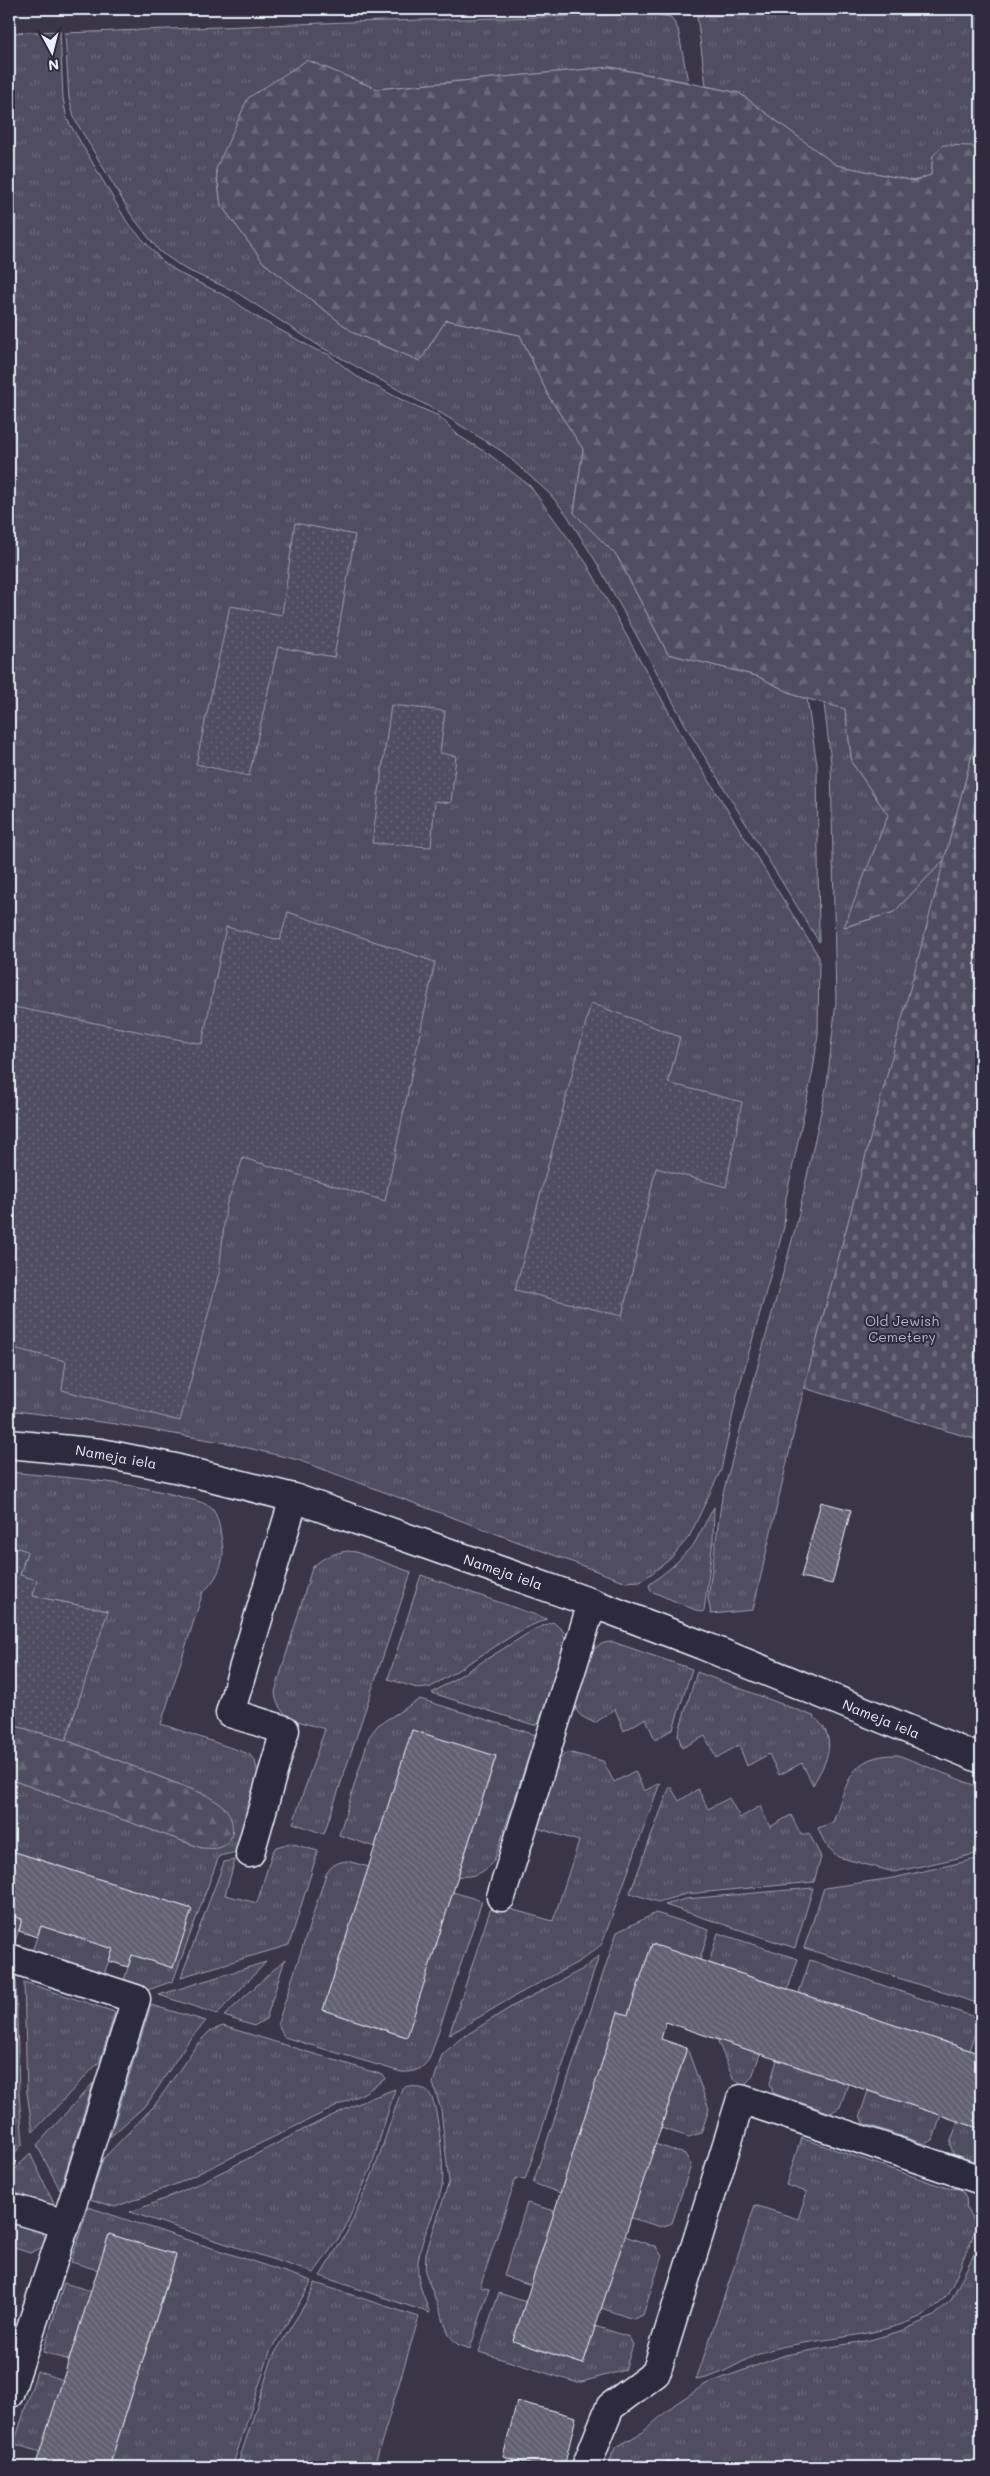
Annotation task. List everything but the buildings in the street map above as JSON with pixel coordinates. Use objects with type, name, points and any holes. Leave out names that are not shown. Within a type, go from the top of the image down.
[{"type":"street","name":"Nameja iela","points":[[9,1444],[119,1457],[175,1468],[294,1498],[592,1603],[702,1645],[981,1759]]},
{"type":"street","points":[[250,1853],[285,1730],[230,1713],[294,1498]]},
{"type":"street","points":[[501,1897],[592,1603]]},
{"type":"street","points":[[9,1958],[136,1999],[9,2394]]},
{"type":"street","points":[[586,2467],[610,2406],[656,2373],[741,2099],[981,2180]]},
{"type":"street","points":[[9,2207],[65,2224]]},
{"type":"green space","points":[[981,9],[981,156],[972,146],[933,156],[931,175],[914,181],[836,165],[739,93],[706,86],[697,16]]},
{"type":"green space","points":[[653,14],[671,17],[678,29],[688,82],[610,67],[377,89],[307,60],[216,169],[221,205],[264,263],[354,333],[420,361],[446,320],[520,335],[549,397],[583,449],[574,513],[617,556],[668,654],[757,676],[807,699],[817,765],[819,942],[690,733],[598,565],[567,515],[550,494],[503,452],[444,415],[321,347],[236,292],[185,269],[159,251],[132,216],[75,120],[69,98],[65,33],[348,22]]},
{"type":"green space","points":[[60,31],[63,98],[67,119],[127,222],[163,262],[183,275],[230,298],[255,316],[316,350],[328,354],[356,376],[402,400],[439,416],[459,436],[490,455],[530,486],[587,564],[687,745],[819,957],[818,1035],[813,1070],[786,1198],[784,1227],[737,1395],[721,1470],[689,1537],[670,1559],[640,1581],[626,1582],[298,1460],[227,1443],[116,1424],[9,1410],[9,33]]},
{"type":"green space","points":[[307,60],[377,89],[610,67],[739,93],[836,165],[914,181],[931,175],[933,156],[943,145],[972,146],[981,156],[981,721],[945,859],[894,912],[844,927],[888,815],[852,763],[845,709],[797,696],[757,676],[668,654],[617,556],[574,513],[583,449],[549,397],[520,335],[446,320],[420,361],[354,333],[264,263],[221,205],[216,169],[248,98]]},
{"type":"green space","points":[[295,523],[355,535],[334,657],[278,647],[249,776],[196,764],[230,606],[282,615]]},
{"type":"green space","points":[[824,703],[845,708],[852,763],[888,815],[845,927],[894,912],[945,859],[804,1388],[753,1610],[711,1614],[708,1598],[722,1497],[797,1222],[827,1084],[836,1002],[831,763]]},
{"type":"green space","points":[[391,705],[445,711],[440,753],[456,756],[451,803],[435,801],[431,847],[372,843]]},
{"type":"green space","name":"Old Jewish Cemetery","points":[[981,721],[981,1441],[804,1388]]},
{"type":"green space","points":[[288,912],[435,962],[385,1201],[243,1158],[226,1206],[219,1273],[180,1421],[62,1390],[66,1361],[9,1347],[9,1006],[202,1044],[226,927],[280,940]]},
{"type":"green space","points":[[591,1003],[680,1037],[668,1083],[742,1102],[726,1187],[656,1168],[622,1316],[515,1290]]},
{"type":"green space","points":[[9,1472],[98,1481],[164,1492],[208,1505],[213,1510],[219,1523],[223,1556],[219,1570],[203,1592],[161,1724],[249,1754],[255,1761],[258,1774],[238,1852],[219,1856],[173,1981],[145,1991],[123,1983],[132,1955],[173,1968],[192,1909],[9,1850],[9,1779],[202,1848],[206,1795],[66,1740],[107,1611],[33,1596],[20,1575],[27,1551],[9,1545]]},
{"type":"green space","points":[[714,1507],[713,1540],[704,1611],[700,1612],[651,1591],[649,1585],[673,1566],[694,1544]]},
{"type":"green space","points":[[9,1545],[27,1551],[20,1575],[37,1580],[33,1596],[108,1611],[66,1740],[9,1724]]},
{"type":"green space","points":[[347,1551],[356,1552],[411,1572],[324,1834],[293,1823],[325,1729],[300,1722],[286,1714],[277,1701],[275,1692],[312,1568],[328,1556]]},
{"type":"green space","points":[[421,1575],[547,1619],[523,1629],[431,1687],[420,1689],[388,1679]]},
{"type":"green space","points":[[553,1622],[563,1631],[566,1644],[540,1723],[534,1725],[432,1693],[535,1629]]},
{"type":"green space","points":[[613,1642],[692,1669],[673,1729],[655,1740],[646,1718],[624,1731],[615,1709],[595,1723],[582,1716],[575,1707],[574,1703],[589,1655],[603,1643]]},
{"type":"green space","points":[[697,1672],[813,1716],[821,1725],[829,1741],[823,1767],[813,1785],[802,1763],[779,1775],[769,1754],[747,1766],[739,1745],[716,1758],[705,1736],[682,1748],[678,1734]]},
{"type":"green space","points":[[420,1699],[536,1735],[495,1858],[488,1867],[475,1875],[458,1876],[496,1757],[412,1730],[375,1847],[339,1835],[369,1737],[378,1725]]},
{"type":"green space","points":[[9,1724],[66,1740],[206,1795],[223,1806],[227,1811],[232,1823],[232,1836],[229,1841],[218,1848],[202,1848],[9,1779]]},
{"type":"green space","points":[[567,1752],[603,1761],[614,1782],[635,1771],[644,1791],[660,1783],[602,1944],[580,1961],[513,1997],[449,2035],[492,1904],[553,1921],[579,1841],[537,1828],[556,1763]]},
{"type":"green space","points":[[898,1755],[981,1788],[981,1853],[894,1872],[838,1857],[825,1844],[818,1828],[833,1822],[847,1783],[860,1765],[882,1756]]},
{"type":"green space","points":[[670,1786],[679,1801],[698,1789],[708,1809],[729,1798],[740,1818],[760,1806],[770,1827],[791,1815],[801,1835],[809,1833],[821,1857],[814,1882],[686,1894],[658,1902],[630,1893]]},
{"type":"green space","points":[[290,1843],[318,1851],[289,1945],[181,1977],[224,1862],[235,1860],[225,1895],[257,1903],[272,1853],[276,1847]]},
{"type":"green space","points":[[981,1858],[980,2004],[804,1948],[824,1888],[893,1878]]},
{"type":"green space","points":[[347,1861],[369,1867],[323,2010],[406,2037],[453,1892],[482,1901],[430,2057],[425,2065],[414,2071],[401,2072],[284,2037],[278,2023],[326,1874],[335,1864]]},
{"type":"green space","points":[[813,1888],[795,1948],[665,1905],[685,1899]]},
{"type":"green space","points":[[656,1913],[709,1930],[700,1960],[652,1944],[628,2015],[619,2012],[560,2193],[533,2183],[617,1932]]},
{"type":"green space","points":[[9,1915],[22,1919],[13,1948],[9,1947]]},
{"type":"green space","points":[[41,1926],[113,1949],[103,1977],[31,1954]]},
{"type":"green space","points":[[718,1933],[798,1959],[788,1989],[709,1963]]},
{"type":"green space","points":[[599,1956],[525,2180],[516,2178],[480,2287],[489,2289],[470,2349],[457,2344],[449,2335],[425,2272],[426,2253],[449,2182],[441,2110],[433,2083],[442,2055],[460,2039],[511,2007],[583,1969]]},
{"type":"green space","points":[[285,1959],[266,2019],[254,2026],[224,2016]]},
{"type":"green space","points":[[810,1960],[980,2019],[969,2050],[799,1993]]},
{"type":"green space","points":[[266,1962],[217,2014],[159,1995]]},
{"type":"green space","points":[[9,1977],[16,1980],[19,2094],[23,2143],[9,2160],[11,2099],[9,2098]]},
{"type":"green space","points":[[24,1982],[115,2012],[100,2061],[33,2132],[27,2093]]},
{"type":"green space","points":[[151,2005],[206,2021],[189,2040],[147,2104],[110,2137]]},
{"type":"green space","points":[[223,2026],[383,2075],[385,2079],[364,2093],[179,2183],[115,2207],[90,2199],[103,2159],[155,2105],[198,2043],[210,2031]]},
{"type":"green space","points":[[717,2039],[760,2054],[752,2077],[745,2084],[734,2080]]},
{"type":"green space","points":[[687,2048],[709,2109],[701,2133],[689,2137],[661,2128]]},
{"type":"green space","points":[[777,2060],[848,2084],[840,2107],[831,2113],[773,2093],[770,2083]]},
{"type":"green space","points":[[93,2083],[60,2190],[37,2145]]},
{"type":"green space","points":[[414,2086],[426,2091],[434,2102],[442,2154],[443,2179],[440,2196],[422,2242],[418,2262],[419,2282],[430,2313],[320,2276],[347,2232],[374,2171],[402,2088]]},
{"type":"green space","points":[[395,2089],[371,2168],[344,2230],[314,2273],[130,2212],[197,2184],[361,2102]]},
{"type":"green space","points":[[868,2091],[941,2115],[933,2140],[924,2144],[863,2123],[860,2115]]},
{"type":"green space","points":[[958,2121],[981,2129],[981,2161],[973,2161],[953,2154],[950,2144]]},
{"type":"green space","points":[[801,2138],[947,2188],[961,2189],[966,2197],[967,2210],[976,2224],[957,2275],[943,2300],[928,2312],[909,2322],[863,2334],[773,2349],[753,2356],[716,2375],[696,2380],[755,2205],[798,2219],[807,2192],[786,2185]]},
{"type":"green space","points":[[655,2144],[685,2154],[691,2165],[672,2223],[661,2227],[631,2218]]},
{"type":"green space","points":[[30,2153],[55,2206],[54,2208],[9,2194],[9,2176]]},
{"type":"green space","points":[[527,2203],[555,2211],[531,2285],[504,2276]]},
{"type":"green space","points":[[88,2207],[312,2281],[270,2352],[232,2467],[109,2467],[176,2256],[109,2234],[98,2270],[71,2262]]},
{"type":"green space","points":[[9,2218],[41,2229],[45,2238],[43,2247],[30,2253],[9,2246]]},
{"type":"green space","points":[[625,2236],[656,2247],[662,2256],[643,2315],[633,2319],[601,2308]]},
{"type":"green space","points":[[981,2240],[981,2467],[686,2467],[667,2461],[665,2467],[608,2467],[613,2452],[618,2446],[643,2432],[675,2404],[706,2384],[785,2355],[870,2340],[904,2330],[934,2316],[951,2300]]},
{"type":"green space","points":[[64,2283],[91,2291],[69,2360],[43,2352]]},
{"type":"green space","points":[[315,2283],[419,2317],[374,2467],[237,2467],[273,2356],[307,2301]]},
{"type":"green space","points":[[499,2293],[526,2302],[513,2341],[583,2364],[595,2326],[629,2337],[633,2345],[625,2370],[578,2383],[479,2352]]},
{"type":"green space","points":[[37,2371],[63,2380],[40,2452],[14,2444]]}]
